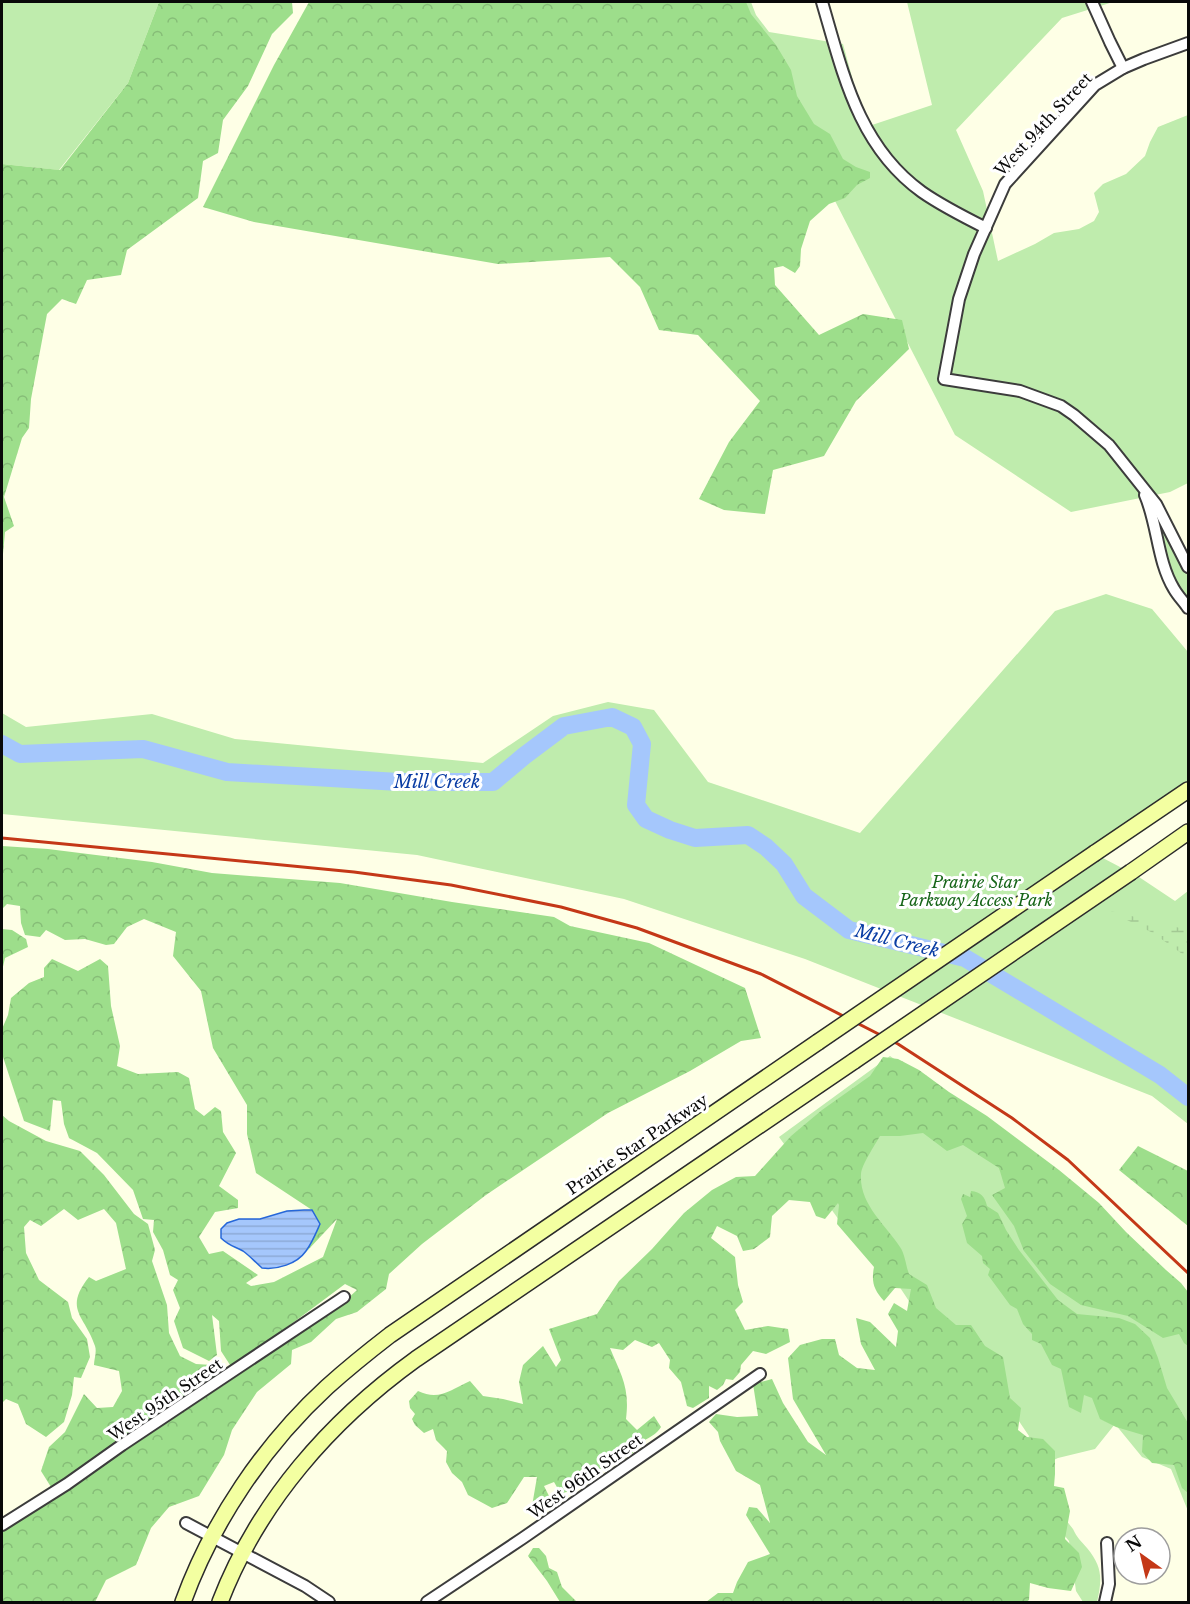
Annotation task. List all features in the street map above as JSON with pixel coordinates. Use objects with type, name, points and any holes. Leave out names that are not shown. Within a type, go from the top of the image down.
[{"type":"main road","name":"Prairie Star Parkway","points":[[183,1602],[212,1537],[255,1469],[301,1413],[368,1352],[818,1041],[1188,790]]},
{"type":"main road","points":[[1161,851],[1188,821]]},
{"type":"main road","points":[[220,1602],[243,1553],[261,1522],[299,1468],[347,1415],[386,1382],[425,1353],[1188,832]]},
{"type":"street","points":[[822,2],[851,97],[873,140],[895,167],[920,191],[986,228]]},
{"type":"street","points":[[1092,2],[1123,68]]},
{"type":"street","name":"West 94th Street","points":[[1140,484],[1109,445],[1061,406],[1020,391],[944,379],[959,299],[974,254],[1005,184],[1095,85],[1123,68],[1188,43]]},
{"type":"street","points":[[1140,484],[1156,504],[1188,567]]},
{"type":"street","points":[[1140,484],[1149,504],[1163,561],[1173,588],[1188,608]]},
{"type":"street","name":"West 95th Street","points":[[2,1525],[67,1484],[344,1297]]},
{"type":"street","name":"West 96th Street","points":[[427,1602],[760,1374]]},
{"type":"street","points":[[186,1523],[329,1602]]},
{"type":"street","points":[[1105,1602],[1109,1584],[1107,1543]]},
{"type":"green space","points":[[2,2],[159,2],[128,83],[59,170],[2,164]]},
{"type":"green space","points":[[159,2],[292,2],[293,13],[272,34],[248,86],[223,120],[218,153],[203,161],[198,198],[127,250],[121,275],[87,280],[76,304],[62,299],[47,314],[31,399],[29,428],[22,438],[4,497],[14,526],[5,532],[2,565],[2,164],[60,170],[128,83]]},
{"type":"green space","points":[[309,2],[746,2],[751,14],[776,45],[791,70],[797,96],[814,124],[830,134],[843,159],[870,172],[870,178],[857,185],[845,198],[829,204],[810,221],[801,249],[800,266],[795,273],[783,266],[774,268],[775,285],[819,335],[863,314],[902,320],[909,349],[856,401],[824,456],[773,470],[765,514],[724,510],[699,499],[729,442],[760,401],[698,335],[659,330],[640,287],[610,257],[498,264],[254,222],[203,207],[274,65]]},
{"type":"green space","points":[[733,2],[751,2],[756,15],[769,32],[843,44],[858,99],[872,125],[932,105],[907,2],[1113,2],[1062,18],[956,130],[983,191],[998,261],[1054,233],[1079,229],[1094,221],[1099,212],[1094,193],[1103,184],[1126,174],[1145,156],[1158,127],[1188,115],[1188,483],[1170,492],[1071,512],[955,435]]},
{"type":"green space","points":[[1156,511],[1188,573],[1188,601],[1170,570]]},
{"type":"green space","name":"Prairie Star Parkway Access Park","points":[[1106,594],[1152,609],[1188,652],[1188,790],[1101,857],[1139,877],[1175,901],[1188,891],[1188,1124],[1152,1096],[805,959],[624,899],[417,855],[2,814],[2,713],[26,727],[152,714],[235,739],[483,763],[553,716],[608,702],[654,710],[708,782],[860,833],[1055,611]]},
{"type":"green space","points":[[2,846],[48,849],[152,862],[212,873],[340,883],[554,917],[570,926],[649,943],[745,988],[761,1038],[741,1041],[690,1071],[608,1113],[486,1195],[422,1244],[389,1274],[386,1289],[357,1312],[336,1319],[311,1342],[292,1350],[291,1364],[257,1392],[232,1430],[224,1455],[199,1496],[169,1507],[151,1528],[136,1565],[106,1580],[95,1602],[2,1602],[2,1532],[183,1409],[224,1385],[236,1372],[346,1300],[357,1290],[345,1284],[232,1368],[221,1351],[219,1321],[212,1315],[217,1355],[209,1361],[183,1348],[174,1321],[180,1308],[173,1290],[178,1280],[170,1275],[163,1250],[153,1232],[154,1220],[143,1219],[133,1190],[97,1153],[69,1138],[64,1124],[61,1101],[53,1100],[50,1131],[24,1121],[2,1054],[2,1029],[8,1015],[11,998],[29,983],[44,977],[44,968],[52,959],[78,971],[100,959],[108,966],[111,1006],[120,1046],[117,1066],[138,1074],[178,1072],[189,1078],[195,1109],[204,1116],[215,1107],[221,1111],[223,1132],[236,1153],[219,1186],[238,1200],[238,1208],[215,1212],[199,1237],[209,1254],[223,1251],[258,1275],[246,1283],[251,1286],[274,1282],[323,1257],[337,1219],[307,1251],[320,1224],[312,1210],[256,1173],[247,1134],[247,1105],[213,1048],[201,991],[173,956],[176,932],[144,919],[127,927],[114,944],[106,945],[85,939],[65,940],[46,930],[40,937],[25,935],[21,923],[20,906],[7,904],[2,909]]},
{"type":"green space","points":[[1107,910],[1188,930],[1188,958],[1153,933]]},
{"type":"green space","points":[[2,929],[12,930],[26,939],[28,947],[5,958],[2,971]]},
{"type":"green space","points":[[890,1056],[1017,1145],[1188,1297],[1188,1511],[1171,1469],[1142,1457],[1115,1424],[1095,1449],[1058,1458],[1028,1472],[1096,1561],[1100,1574],[1097,1602],[1083,1602],[1076,1591],[1069,1541],[1051,1519],[1018,1467],[1029,1436],[998,1390],[958,1375],[893,1277],[847,1231],[779,1137]]},
{"type":"green space","points":[[883,1057],[898,1059],[919,1070],[987,1116],[1059,1170],[1099,1203],[1188,1292],[1188,1346],[1179,1334],[1163,1338],[1128,1316],[1081,1305],[1050,1284],[1024,1251],[1014,1226],[992,1195],[1005,1188],[999,1168],[963,1145],[947,1151],[923,1133],[880,1136],[864,1165],[861,1185],[864,1195],[874,1213],[902,1250],[909,1274],[927,1285],[936,1308],[956,1325],[971,1325],[985,1346],[1003,1357],[1010,1398],[1021,1408],[1018,1430],[1027,1437],[1043,1439],[1055,1451],[1054,1486],[1064,1488],[1070,1511],[1065,1539],[1079,1553],[1082,1567],[1071,1591],[1030,1583],[1029,1600],[1026,1602],[706,1602],[718,1593],[733,1593],[748,1562],[770,1554],[746,1515],[749,1507],[757,1508],[770,1523],[760,1485],[736,1471],[720,1441],[718,1432],[709,1422],[716,1414],[737,1417],[758,1416],[753,1384],[772,1379],[783,1403],[808,1442],[826,1455],[793,1399],[788,1358],[800,1345],[822,1339],[835,1339],[839,1355],[857,1368],[875,1370],[861,1344],[856,1318],[870,1322],[896,1347],[898,1331],[888,1314],[894,1303],[907,1311],[911,1289],[895,1288],[884,1301],[873,1281],[874,1267],[837,1224],[838,1203],[825,1219],[816,1216],[810,1202],[789,1200],[772,1216],[770,1237],[754,1249],[743,1251],[737,1236],[717,1226],[711,1238],[735,1257],[738,1285],[743,1302],[735,1310],[745,1330],[768,1326],[788,1329],[790,1342],[766,1354],[753,1351],[741,1365],[740,1372],[733,1380],[726,1379],[717,1390],[709,1386],[709,1398],[693,1408],[687,1406],[681,1382],[669,1368],[670,1360],[659,1343],[652,1347],[635,1340],[623,1350],[610,1348],[626,1390],[626,1419],[637,1430],[654,1416],[661,1427],[658,1431],[639,1444],[633,1453],[603,1467],[574,1489],[561,1494],[554,1482],[544,1486],[553,1504],[542,1514],[532,1506],[537,1477],[524,1477],[507,1503],[492,1508],[468,1495],[462,1482],[452,1473],[446,1462],[447,1451],[436,1440],[433,1429],[424,1433],[412,1419],[415,1414],[410,1408],[409,1401],[418,1391],[438,1395],[470,1381],[483,1396],[523,1404],[519,1382],[523,1365],[543,1346],[556,1367],[561,1360],[549,1329],[597,1314],[619,1281],[684,1213],[712,1190],[736,1177],[755,1176],[791,1136],[822,1110],[870,1076]]},
{"type":"green space","points":[[2,1115],[46,1141],[80,1151],[104,1175],[134,1214],[148,1224],[155,1250],[152,1261],[167,1305],[169,1333],[180,1356],[196,1364],[212,1365],[217,1374],[197,1390],[159,1413],[51,1487],[41,1471],[49,1447],[65,1432],[84,1394],[97,1408],[113,1407],[122,1391],[119,1371],[94,1365],[95,1346],[78,1312],[78,1297],[81,1288],[89,1277],[96,1281],[126,1269],[116,1223],[104,1209],[78,1220],[64,1209],[41,1226],[30,1220],[24,1227],[26,1253],[39,1280],[68,1302],[72,1318],[87,1339],[90,1357],[81,1378],[74,1377],[72,1395],[64,1422],[46,1437],[26,1424],[18,1404],[6,1399],[2,1403]]},
{"type":"green space","points":[[1138,1146],[1188,1171],[1188,1226],[1119,1170]]},
{"type":"green space","points":[[971,1191],[980,1194],[987,1206],[998,1213],[1019,1250],[1058,1300],[1077,1314],[1119,1318],[1135,1324],[1150,1338],[1167,1388],[1188,1423],[1188,1493],[1182,1488],[1174,1465],[1152,1463],[1142,1452],[1143,1435],[1116,1427],[1100,1419],[1092,1398],[1084,1395],[1081,1413],[1069,1407],[1061,1369],[1052,1365],[1041,1344],[1032,1340],[1032,1334],[1023,1324],[1017,1309],[1010,1305],[988,1275],[990,1269],[983,1263],[982,1256],[967,1243],[962,1224],[967,1216],[961,1199],[963,1194],[970,1197]]},
{"type":"green space","points":[[533,1548],[539,1548],[546,1556],[549,1568],[557,1572],[562,1587],[577,1602],[560,1602],[528,1556]]},
{"type":"water","points":[[312,1210],[320,1224],[312,1241],[302,1256],[286,1265],[262,1268],[243,1251],[221,1238],[221,1229],[227,1223],[239,1219],[260,1219],[287,1211]]},
{"type":"waterway","name":"Mill Creek","points":[[2,744],[20,754],[143,749],[227,772],[399,782],[493,782],[564,726],[612,717],[633,727],[642,744],[636,805],[646,819],[695,838],[748,835],[766,847],[784,864],[804,896],[849,930],[965,958],[1160,1075],[1188,1097]]},
{"type":"railway","points":[[2,838],[354,872],[451,885],[561,907],[637,928],[761,974],[898,1044],[1012,1118],[1068,1160],[1188,1273]]}]
